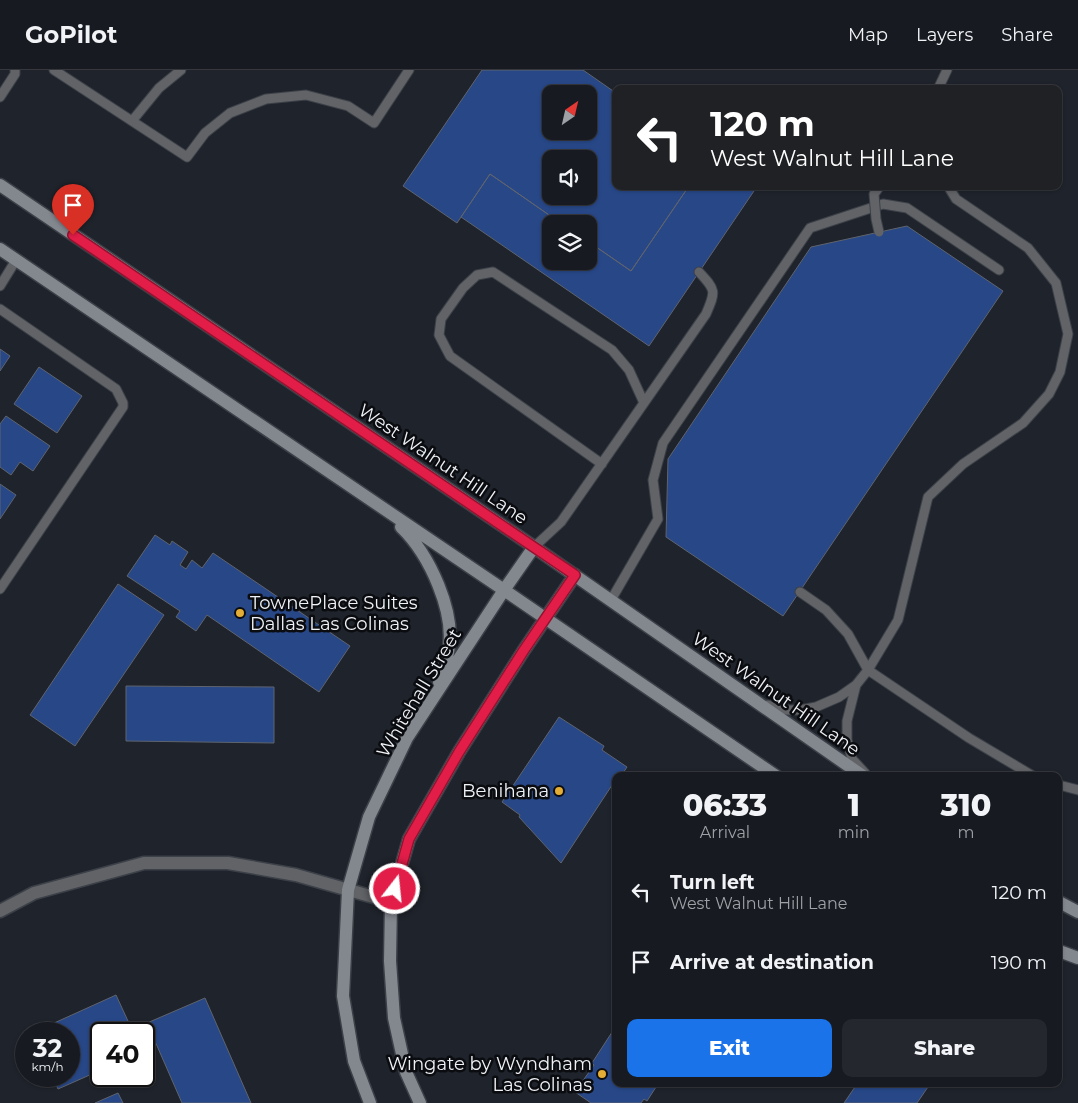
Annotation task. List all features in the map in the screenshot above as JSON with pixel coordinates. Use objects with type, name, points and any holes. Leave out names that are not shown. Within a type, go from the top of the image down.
[{"type":"main road","name":"West Walnut Hill Lane","points":[[0,186],[534,547],[858,772]]},
{"type":"main road","points":[[0,249],[770,772]]},
{"type":"main road","points":[[380,506],[411,537],[434,574],[447,611],[450,630],[448,652],[433,699]]},
{"type":"main road","name":"Whitehall Street","points":[[370,1103],[354,1061],[343,996],[348,890],[369,817],[408,738],[534,547]]},
{"type":"main road","points":[[420,1103],[406,1072],[394,1018],[390,961],[391,902],[409,839],[459,752],[524,650],[575,575]]},
{"type":"main road","points":[[1062,904],[1078,912]]},
{"type":"main road","points":[[1062,952],[1078,958]]},
{"type":"street","points":[[0,911],[34,893],[144,863],[228,863],[296,875],[391,902]]},
{"type":"lane","points":[[0,97],[15,74],[15,70]]},
{"type":"lane","points":[[54,70],[187,157],[205,133],[230,113],[266,99],[306,95],[348,106],[374,123],[409,70]]},
{"type":"lane","points":[[132,121],[159,88],[181,70]]},
{"type":"lane","points":[[940,85],[946,70]]},
{"type":"lane","points":[[877,190],[874,194],[879,232]]},
{"type":"lane","points":[[745,694],[779,710],[800,710],[820,706],[839,697],[856,685],[868,670],[898,620],[928,497],[963,464],[1023,423],[1049,394],[1060,372],[1068,334],[1056,283],[1028,248],[956,199],[950,190]]},
{"type":"lane","points":[[611,600],[658,519],[653,480],[663,443],[810,228],[883,204],[907,208],[999,270]]},
{"type":"lane","points":[[0,286],[16,260]]},
{"type":"lane","points":[[602,464],[450,356],[439,336],[441,319],[462,288],[477,275],[494,272],[612,350],[629,370],[644,403]]},
{"type":"lane","points":[[534,547],[561,522],[706,314],[713,298],[712,286],[699,272]]},
{"type":"lane","points":[[0,309],[116,389],[123,402],[123,407],[0,589]]},
{"type":"lane","points":[[800,592],[826,610],[848,634],[868,670],[970,738],[1026,772]]},
{"type":"lane","points":[[856,685],[847,721],[848,740],[852,759],[864,772]]},
{"type":"lane","points":[[1062,786],[1078,790]]},
{"type":"building","points":[[482,70],[583,70],[612,90],[612,190],[686,190],[631,271],[597,248],[597,215],[549,215],[490,174],[457,223],[403,186]]},
{"type":"building","points":[[490,174],[549,215],[542,215],[542,270],[597,270],[597,248],[631,271],[686,190],[755,190],[649,346],[461,217]]},
{"type":"building","points":[[907,226],[1003,291],[783,616],[666,537],[668,459],[811,247]]},
{"type":"building","points":[[0,349],[10,356],[0,371]]},
{"type":"building","points":[[39,367],[82,396],[57,433],[14,404]]},
{"type":"building","points":[[6,416],[50,446],[33,471],[20,462],[11,475],[0,467],[0,424]]},
{"type":"building","points":[[0,484],[16,495],[0,519]]},
{"type":"building","name":"TownePlace Suites Dallas Las Colinas","points":[[155,535],[170,545],[172,541],[188,552],[180,565],[186,569],[192,560],[202,568],[213,553],[350,646],[319,692],[207,615],[196,631],[176,617],[180,611],[127,576]]},
{"type":"building","points":[[118,584],[164,615],[75,746],[30,715]]},
{"type":"building","points":[[126,686],[274,687],[274,743],[126,741]]},
{"type":"building","name":"Benihana","points":[[559,717],[604,746],[602,750],[627,767],[624,772],[612,772],[612,785],[561,863],[519,817],[520,815],[502,802]]},
{"type":"building","points":[[116,995],[128,1022],[90,1022],[90,1075],[80,1079],[80,1022],[56,1022]]},
{"type":"building","points":[[205,998],[251,1103],[182,1103],[155,1041],[155,1022],[149,1022]]},
{"type":"building","name":"Wingate by Wyndham Las Colinas","points":[[612,1032],[612,1087],[656,1087],[647,1101],[644,1099],[641,1103],[591,1103],[575,1092],[594,1065],[592,1063]]},
{"type":"building","points":[[855,1087],[928,1087],[917,1103],[844,1103]]},
{"type":"building","points":[[118,1093],[123,1103],[95,1103]]},
{"type":"place","name":"TownePlace Suites Dallas Las Colinas","points":[[240,613]]},
{"type":"place","name":"Benihana","points":[[559,791]]},
{"type":"place","name":"Wingate by Wyndham Las Colinas","points":[[602,1074]]},
{"type":"route","points":[[73,235],[575,575],[524,650],[459,752],[409,839],[395,889]]}]
